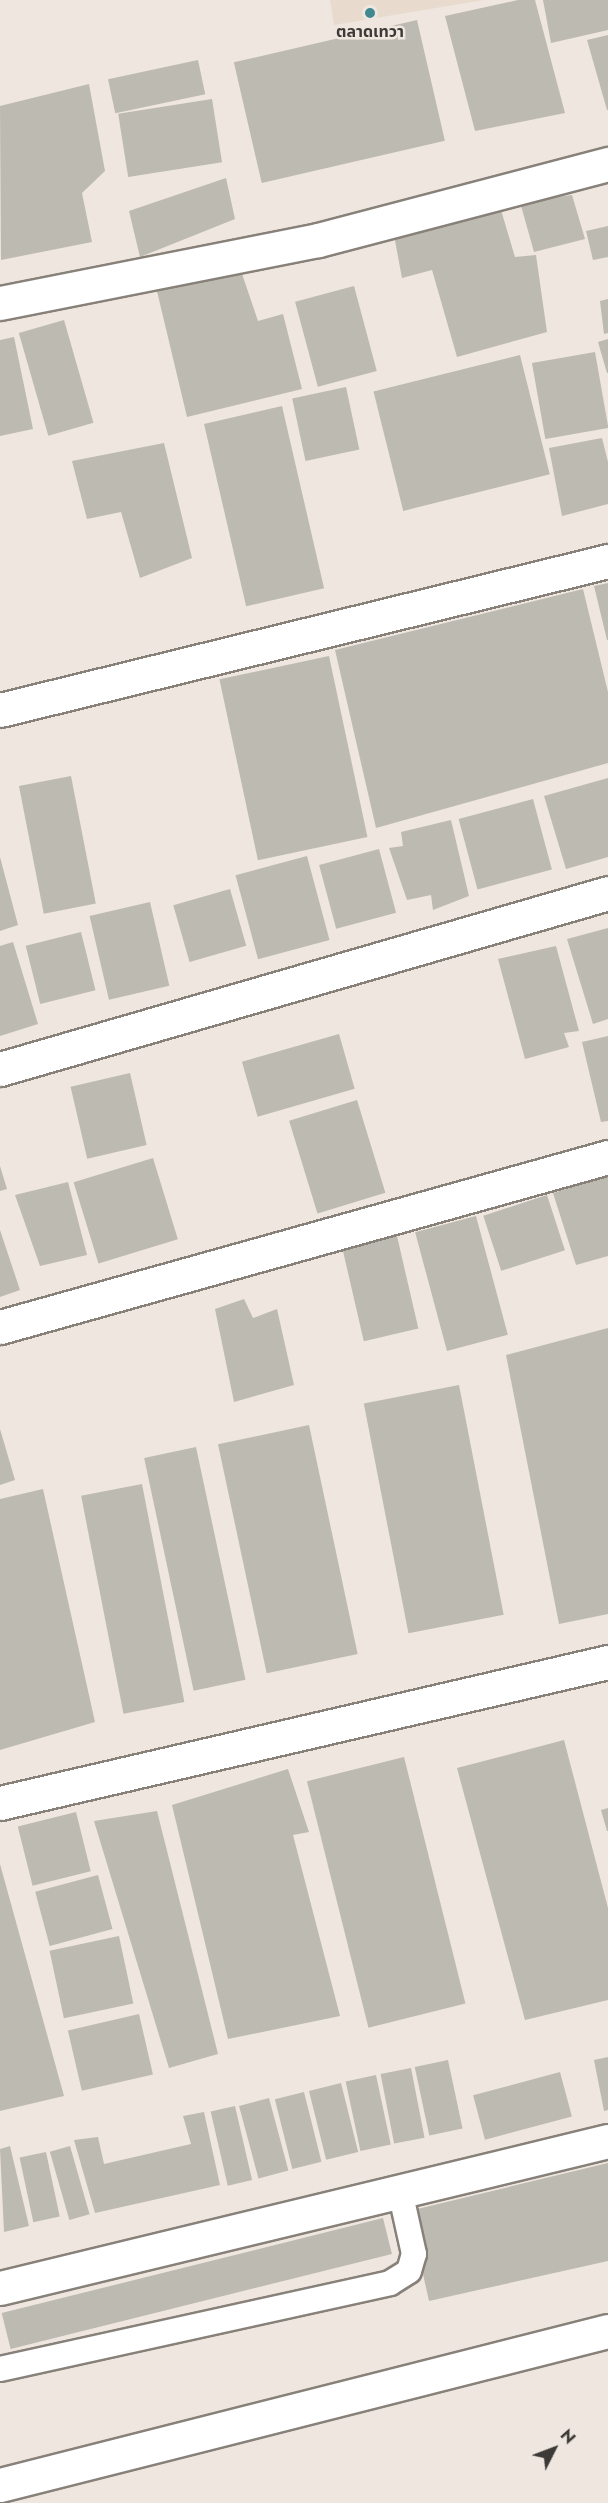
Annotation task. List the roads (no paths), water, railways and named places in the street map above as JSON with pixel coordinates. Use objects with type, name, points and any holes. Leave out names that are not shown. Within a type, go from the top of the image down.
[{"type":"street","points":[[0,303],[318,240],[608,164]]},
{"type":"street","points":[[0,710],[608,561]]},
{"type":"street","points":[[0,1069],[608,893]]},
{"type":"street","points":[[0,1327],[608,1157]]},
{"type":"street","points":[[0,1803],[608,1662]]},
{"type":"street","points":[[0,2288],[608,2141]]},
{"type":"street","points":[[0,2486],[608,2331]]},
{"type":"lane","points":[[0,2369],[390,2283],[409,2271],[414,2254],[400,2191]]},
{"type":"place","name":"ตลาดเทวา","points":[[370,13]]}]
